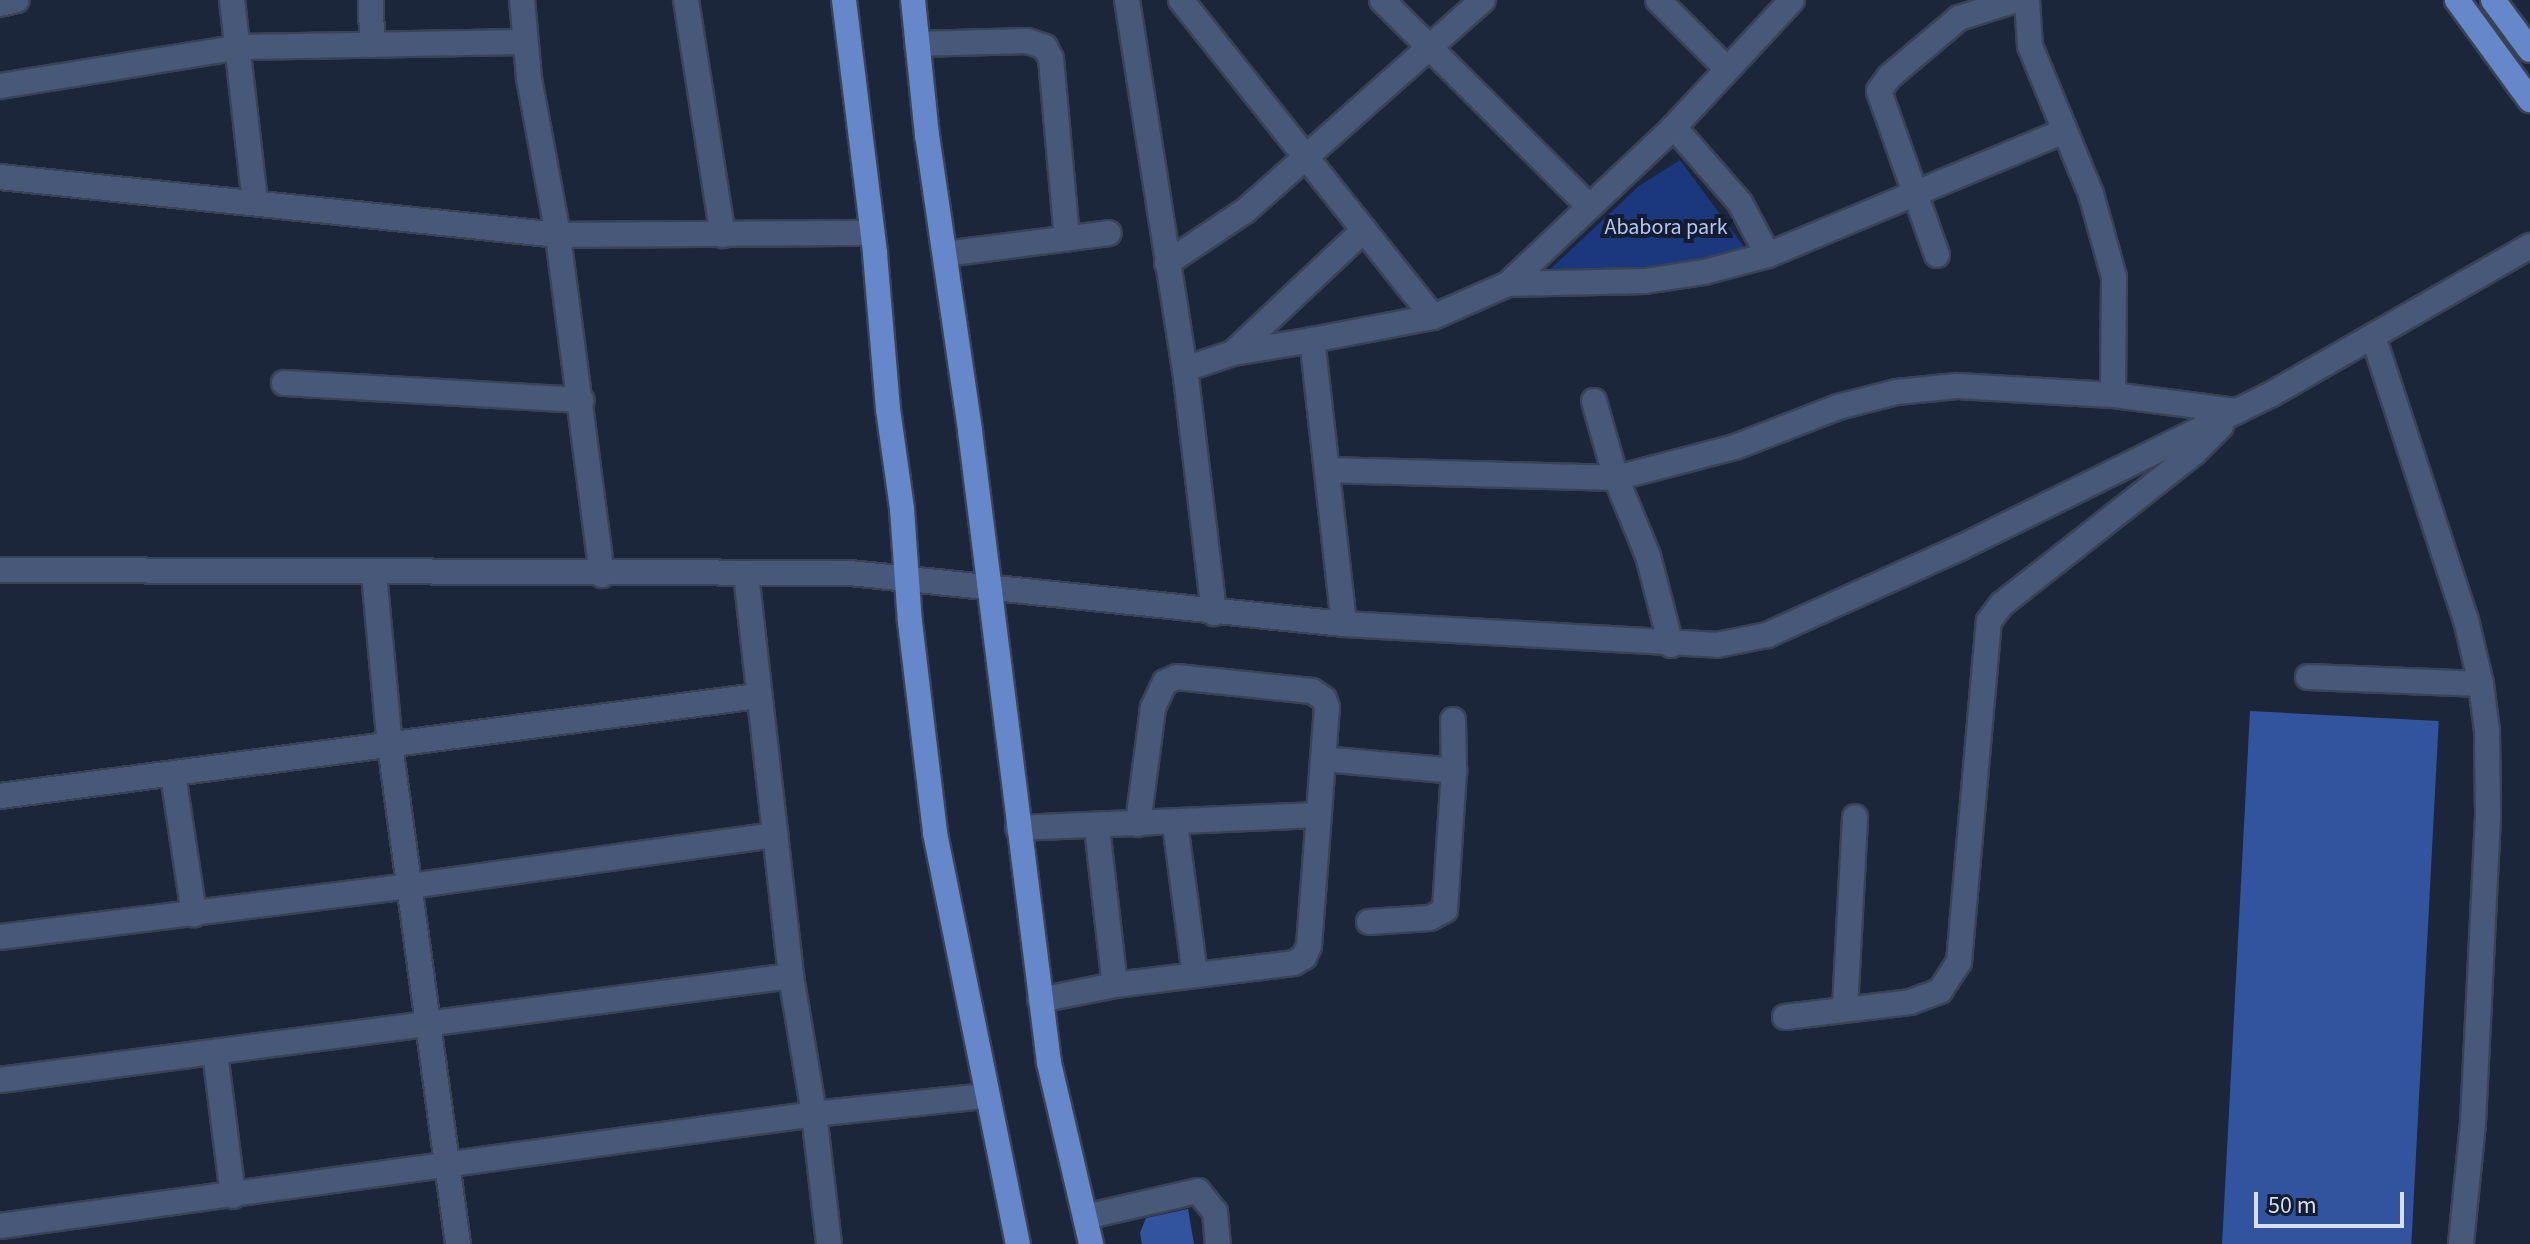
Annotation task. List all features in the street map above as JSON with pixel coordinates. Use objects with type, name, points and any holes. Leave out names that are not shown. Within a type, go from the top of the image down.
[{"type":"main road","points":[[844,0],[935,833],[1018,1244]]},
{"type":"main road","points":[[913,0],[1049,1063],[1091,1244]]},
{"type":"main road","points":[[2457,0],[2530,100]]},
{"type":"main road","points":[[2493,0],[2530,50]]},
{"type":"street","points":[[0,4],[17,0]]},
{"type":"street","points":[[232,0],[240,47],[255,202]]},
{"type":"street","points":[[371,0],[372,45]]},
{"type":"street","points":[[522,0],[524,42],[558,235],[582,400],[602,575]]},
{"type":"street","points":[[686,0],[723,235]]},
{"type":"street","points":[[1127,0],[1185,369],[1214,613]]},
{"type":"street","points":[[1181,0],[1433,317]]},
{"type":"street","points":[[1382,0],[1589,206]]},
{"type":"street","points":[[1167,263],[1245,211],[1483,0]]},
{"type":"street","points":[[1658,0],[1726,68]]},
{"type":"street","points":[[1185,369],[1233,353],[1433,317],[1508,284],[1674,127],[1792,0]]},
{"type":"street","points":[[1937,255],[1880,99],[1882,83],[1959,18],[2016,0]]},
{"type":"street","points":[[2027,0],[2030,46],[2091,194],[2114,277],[2113,395]]},
{"type":"street","points":[[917,44],[1027,41],[1045,47],[1051,59],[1067,238]]},
{"type":"street","points":[[0,86],[240,47],[524,42]]},
{"type":"street","points":[[1674,127],[1740,203],[1768,255]]},
{"type":"street","points":[[1508,284],[1645,281],[1704,272],[1768,255],[1912,192],[2064,131]]},
{"type":"street","points":[[0,177],[558,235],[871,233]]},
{"type":"street","points":[[1233,353],[1364,230]]},
{"type":"street","points":[[945,254],[1109,233]]},
{"type":"street","points":[[0,570],[602,575],[850,573],[1214,613],[1344,624],[1671,645],[1717,645],[1767,635],[1936,559],[2237,411],[2530,246]]},
{"type":"street","points":[[2373,336],[2466,620],[2481,684],[2487,731],[2488,816],[2473,1123],[2461,1244]]},
{"type":"street","points":[[1312,340],[1344,624]]},
{"type":"street","points":[[284,383],[582,400]]},
{"type":"street","points":[[1329,470],[1616,478],[1735,447],[1838,407],[1897,392],[1957,386],[2113,395],[2237,411]]},
{"type":"street","points":[[1594,401],[1616,478],[1648,556],[1671,645]]},
{"type":"street","points":[[1785,1017],[1910,1002],[1940,991],[1959,962],[1989,621],[2002,604],[2194,453],[2237,411]]},
{"type":"street","points":[[374,574],[390,745],[458,1244]]},
{"type":"street","points":[[746,574],[791,976],[814,1114],[829,1244]]},
{"type":"street","points":[[1040,1000],[1115,985],[1294,963],[1304,957],[1309,946],[1327,708],[1324,699],[1312,691],[1177,677],[1165,682],[1153,708],[1138,824]]},
{"type":"street","points":[[2308,677],[2481,684]]},
{"type":"street","points":[[0,796],[758,696]]},
{"type":"street","points":[[1369,922],[1430,918],[1445,910],[1454,771],[1453,720]]},
{"type":"street","points":[[1323,759],[1454,771]]},
{"type":"street","points":[[173,775],[194,914]]},
{"type":"street","points":[[1018,828],[1097,828],[1318,815]]},
{"type":"street","points":[[1845,1009],[1855,817]]},
{"type":"street","points":[[1175,823],[1195,975]]},
{"type":"street","points":[[1097,828],[1115,985]]},
{"type":"street","points":[[0,937],[411,886],[775,835]]},
{"type":"street","points":[[0,1080],[215,1053],[430,1021],[791,976]]},
{"type":"street","points":[[215,1053],[233,1196]]},
{"type":"street","points":[[0,1226],[814,1114],[986,1096]]},
{"type":"street","points":[[1085,1217],[1198,1191],[1215,1212],[1218,1244]]},
{"type":"green space","name":"Ababora park","points":[[1680,160],[1753,259],[1713,269],[1543,276],[1639,186]]},
{"type":"building","points":[[2250,711],[2439,721],[2411,1244],[2222,1244]]},
{"type":"building","points":[[1188,1209],[1194,1244],[1142,1244],[1140,1233],[1146,1218]]}]
